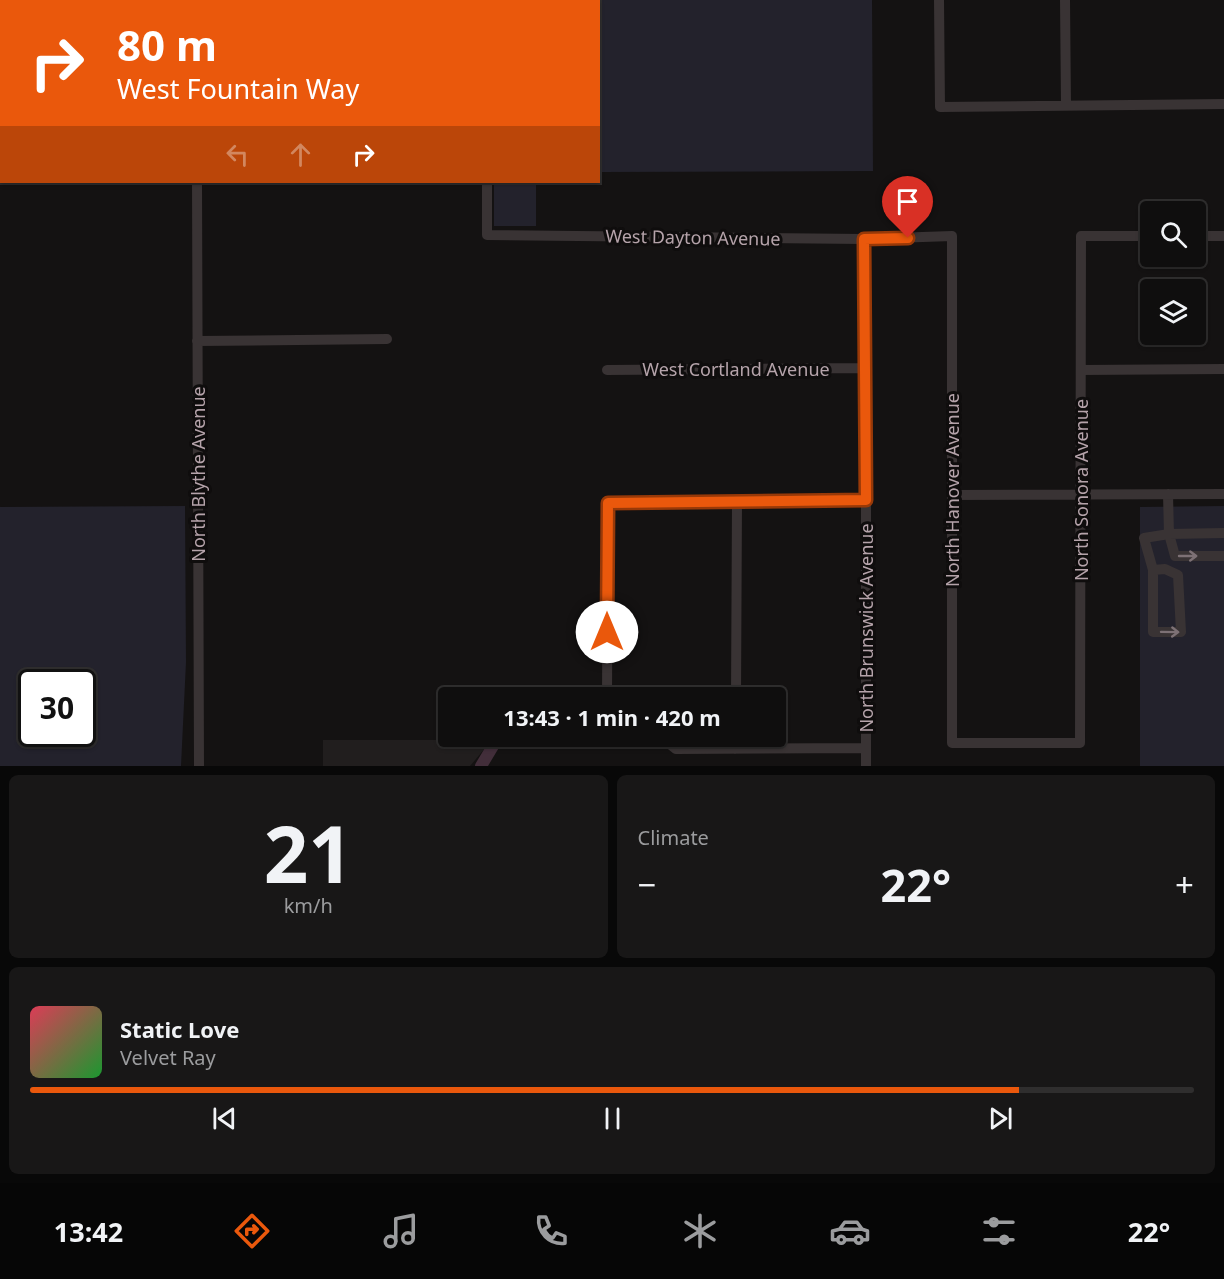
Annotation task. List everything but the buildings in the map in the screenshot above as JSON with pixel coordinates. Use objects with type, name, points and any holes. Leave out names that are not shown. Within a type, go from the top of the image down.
[{"type":"street","points":[[939,0],[940,106],[1224,104]]},
{"type":"street","points":[[1065,0],[1066,105]]},
{"type":"street","name":"North Blythe Avenue","points":[[197,183],[199,766]]},
{"type":"street","name":"West Dayton Avenue","points":[[487,183],[488,235],[864,239],[952,236]]},
{"type":"street","name":"North Hanover Avenue","points":[[952,236],[952,743]]},
{"type":"street","name":"North Sonora Avenue","points":[[952,743],[1080,743],[1081,236],[1140,236]]},
{"type":"street","points":[[1206,236],[1224,236]]},
{"type":"street","name":"North Brunswick Avenue","points":[[864,239],[866,766]]},
{"type":"street","points":[[197,341],[387,339]]},
{"type":"street","name":"West Cortland Avenue","points":[[607,370],[866,368]]},
{"type":"street","points":[[1081,370],[1224,369]]},
{"type":"street","points":[[1168,494],[1169,534],[1175,556],[1224,556]]},
{"type":"street","points":[[952,495],[1224,494]]},
{"type":"street","points":[[607,687],[608,503],[866,500]]},
{"type":"street","points":[[736,687],[737,501]]},
{"type":"street","points":[[1153,570],[1165,569],[1178,574],[1181,632],[1153,632],[1153,570],[1144,538],[1169,534],[1224,533]]},
{"type":"street","points":[[674,747],[676,749],[866,748]]},
{"type":"shaded area","points":[[600,0],[872,0],[873,171],[600,172]]},
{"type":"shaded area","points":[[494,183],[536,183],[536,226],[494,226]]},
{"type":"shaded area","points":[[185,506],[186,662],[181,766],[0,766],[0,507]]},
{"type":"shaded area","points":[[1224,506],[1224,766],[1140,766],[1140,507]]},
{"type":"shaded area","points":[[323,740],[438,740],[438,747],[486,747],[470,766],[323,766]]},
{"type":"waterway","points":[[481,766],[492,747]]},
{"type":"route","points":[[607,632],[608,503],[866,500],[864,239],[908,238]]}]
